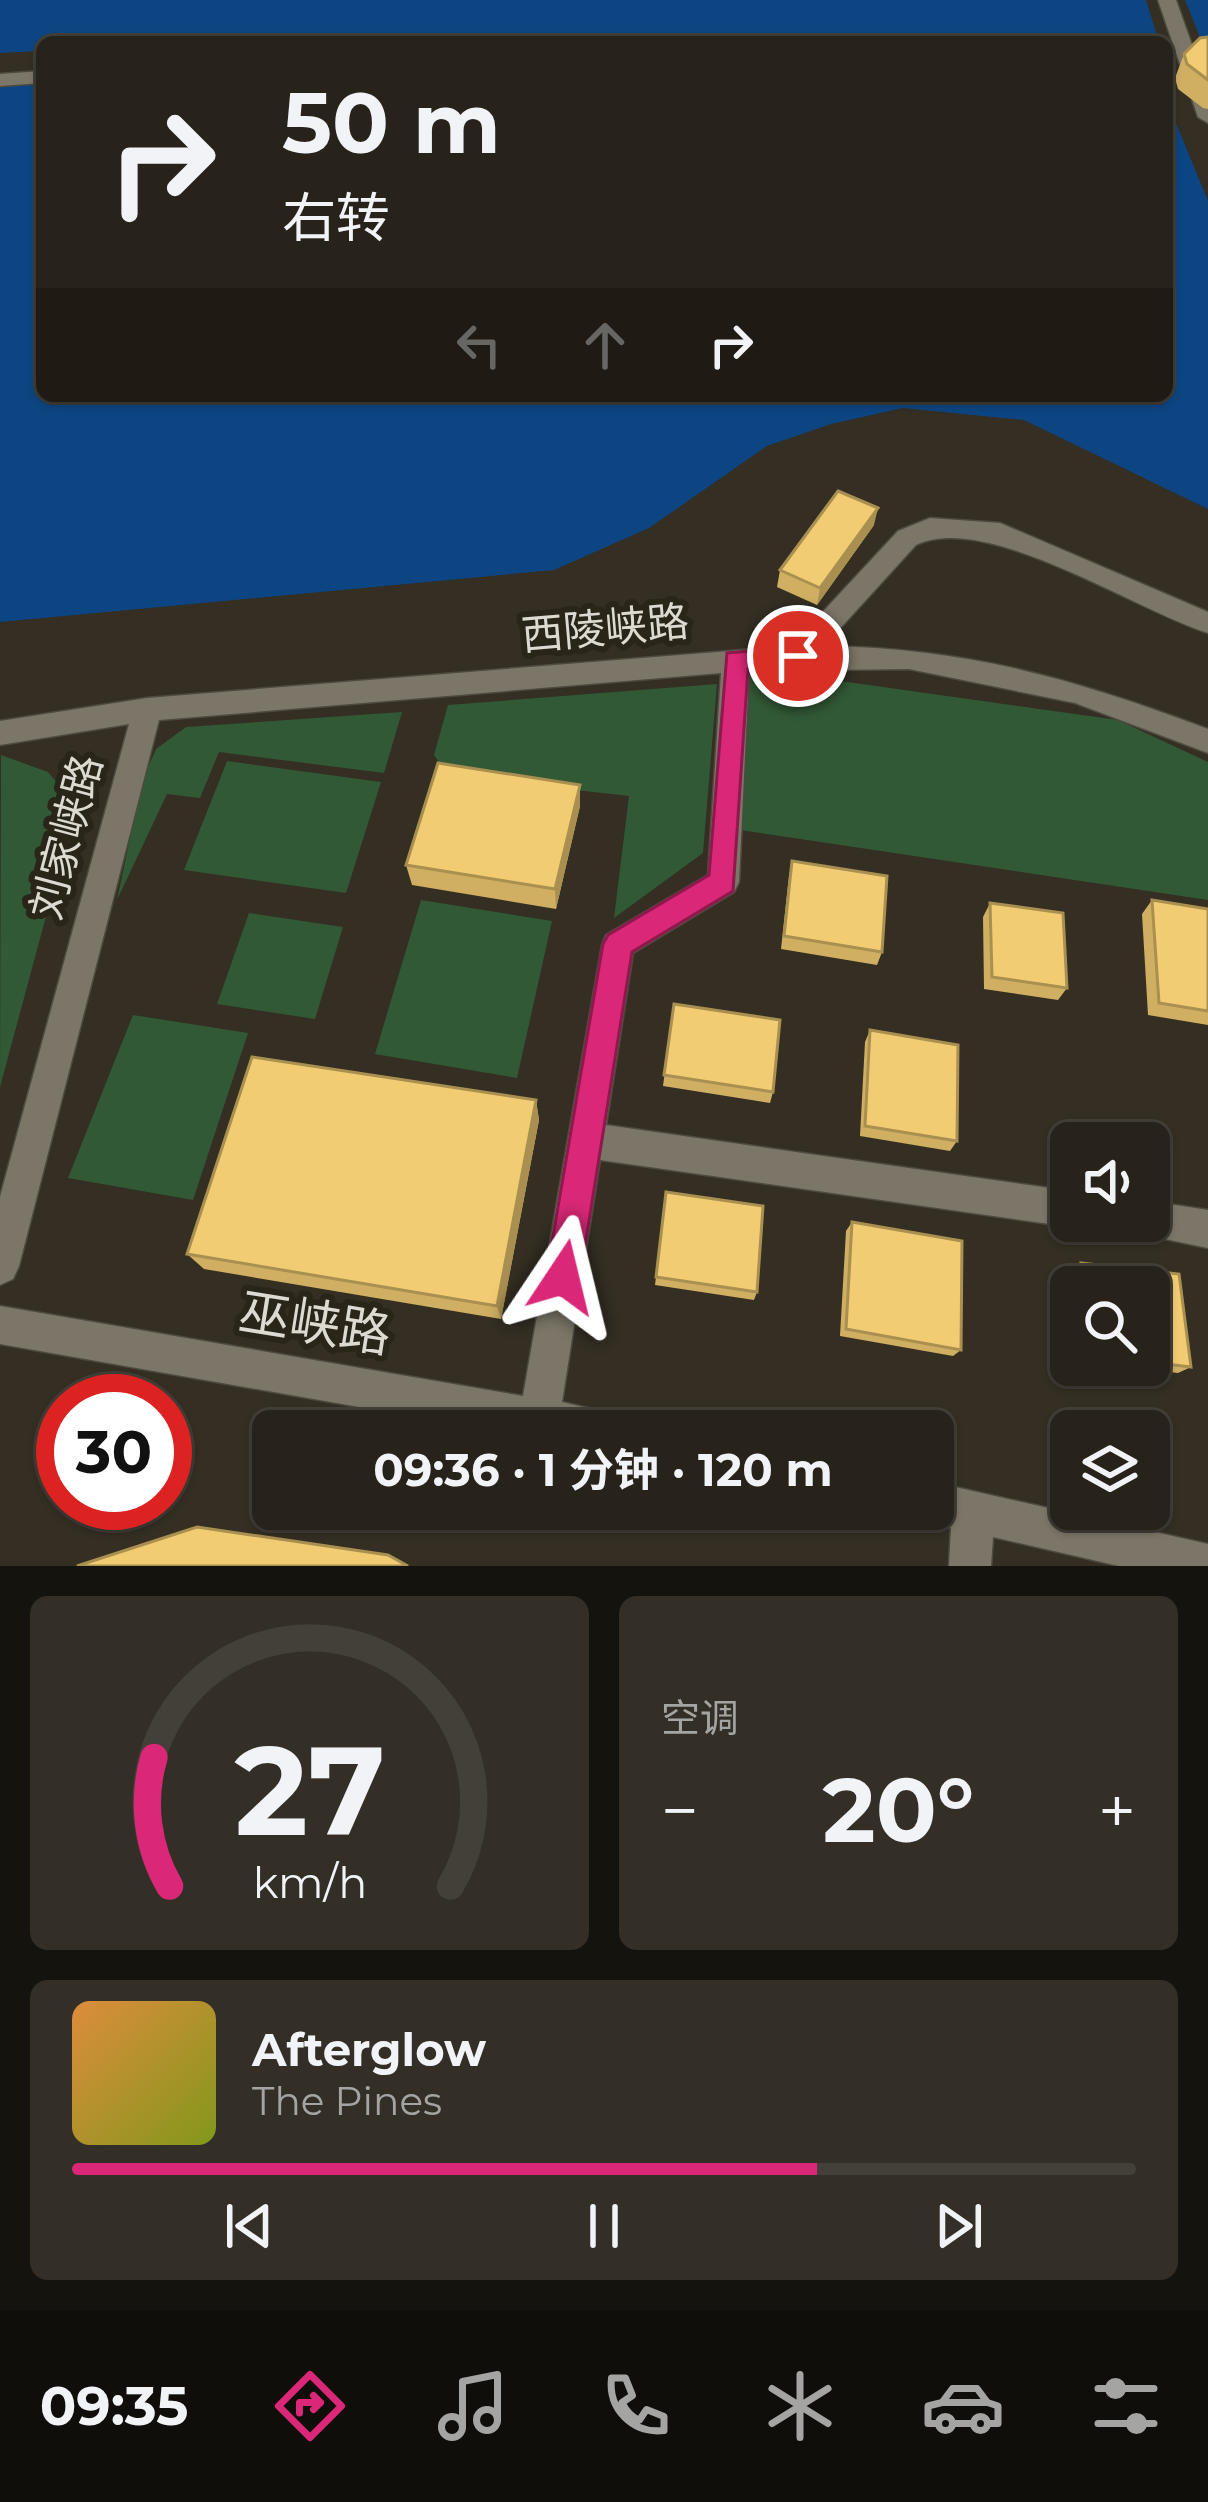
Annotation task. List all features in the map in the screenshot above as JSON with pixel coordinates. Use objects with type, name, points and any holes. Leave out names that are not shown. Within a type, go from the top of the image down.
[{"type":"street","points":[[1167,0],[1203,89],[1208,116]]},
{"type":"street","points":[[0,80],[36,77]]},
{"type":"street","points":[[1173,88],[1203,89]]},
{"type":"street","points":[[798,656],[908,538],[930,526],[991,530],[1208,623]]},
{"type":"street","name":"西陵峡路","points":[[0,733],[147,709],[798,656],[909,658],[1078,692],[1208,741]]},
{"type":"street","points":[[541,1410],[618,944],[723,882],[736,660]]},
{"type":"street","name":"刘家峡路","points":[[0,1266],[147,709]]},
{"type":"street","points":[[586,1140],[1050,1206]]},
{"type":"street","points":[[1170,1223],[1208,1229]]},
{"type":"street","name":"巫峡路","points":[[0,1325],[510,1410]]},
{"type":"street","points":[[954,1507],[1208,1565]]},
{"type":"street","points":[[954,1510],[970,1566]]},
{"type":"green space","points":[[748,668],[1118,720],[1208,762],[1208,900],[740,830]]},
{"type":"green space","points":[[717,684],[703,853],[614,918],[629,796],[449,776],[434,755],[448,705]]},
{"type":"green space","points":[[402,712],[384,773],[219,752],[200,798],[167,794],[117,900],[142,781],[156,749],[186,727]]},
{"type":"green space","points":[[1,755],[48,772],[76,805],[0,1087]]},
{"type":"green space","points":[[227,761],[381,782],[346,893],[184,870]]},
{"type":"green space","points":[[421,900],[552,921],[517,1078],[375,1054]]},
{"type":"green space","points":[[249,913],[343,927],[315,1019],[217,1004]]},
{"type":"green space","points":[[133,1015],[248,1033],[193,1200],[68,1178]]},
{"type":"water","points":[[0,0],[1208,0],[1208,509],[1024,420],[903,408],[831,424],[767,446],[649,528],[554,570],[0,622],[0,86],[36,84],[36,402],[1173,402],[1173,36],[36,36],[36,51],[0,53]]},
{"type":"pier","points":[[1146,0],[1185,0],[1208,57],[1208,201],[1173,116],[1173,36],[1157,36]]},
{"type":"building","points":[[1208,37],[1208,80],[1187,64],[1184,54],[1200,38]]},
{"type":"building","points":[[838,491],[878,508],[820,588],[780,570]]},
{"type":"building","points":[[438,763],[580,785],[555,889],[406,865]]},
{"type":"building","points":[[792,861],[887,876],[882,952],[784,936]]},
{"type":"building","points":[[1152,900],[1208,909],[1208,1011],[1159,1003]]},
{"type":"building","points":[[990,903],[1063,913],[1067,988],[992,977]]},
{"type":"building","points":[[674,1004],[780,1020],[773,1092],[664,1075]]},
{"type":"building","points":[[870,1030],[958,1045],[957,1141],[865,1126]]},
{"type":"building","points":[[252,1057],[536,1100],[497,1306],[187,1254]]},
{"type":"building","points":[[666,1192],[763,1206],[757,1292],[656,1277]]},
{"type":"building","points":[[852,1222],[962,1241],[961,1350],[846,1329]]},
{"type":"building","points":[[1170,1273],[1179,1274],[1191,1367],[1170,1364]]},
{"type":"building","points":[[192,1529],[388,1555],[408,1566],[77,1566]]},
{"type":"route","points":[[563,1277],[618,944],[723,882],[736,660],[798,656]]}]
